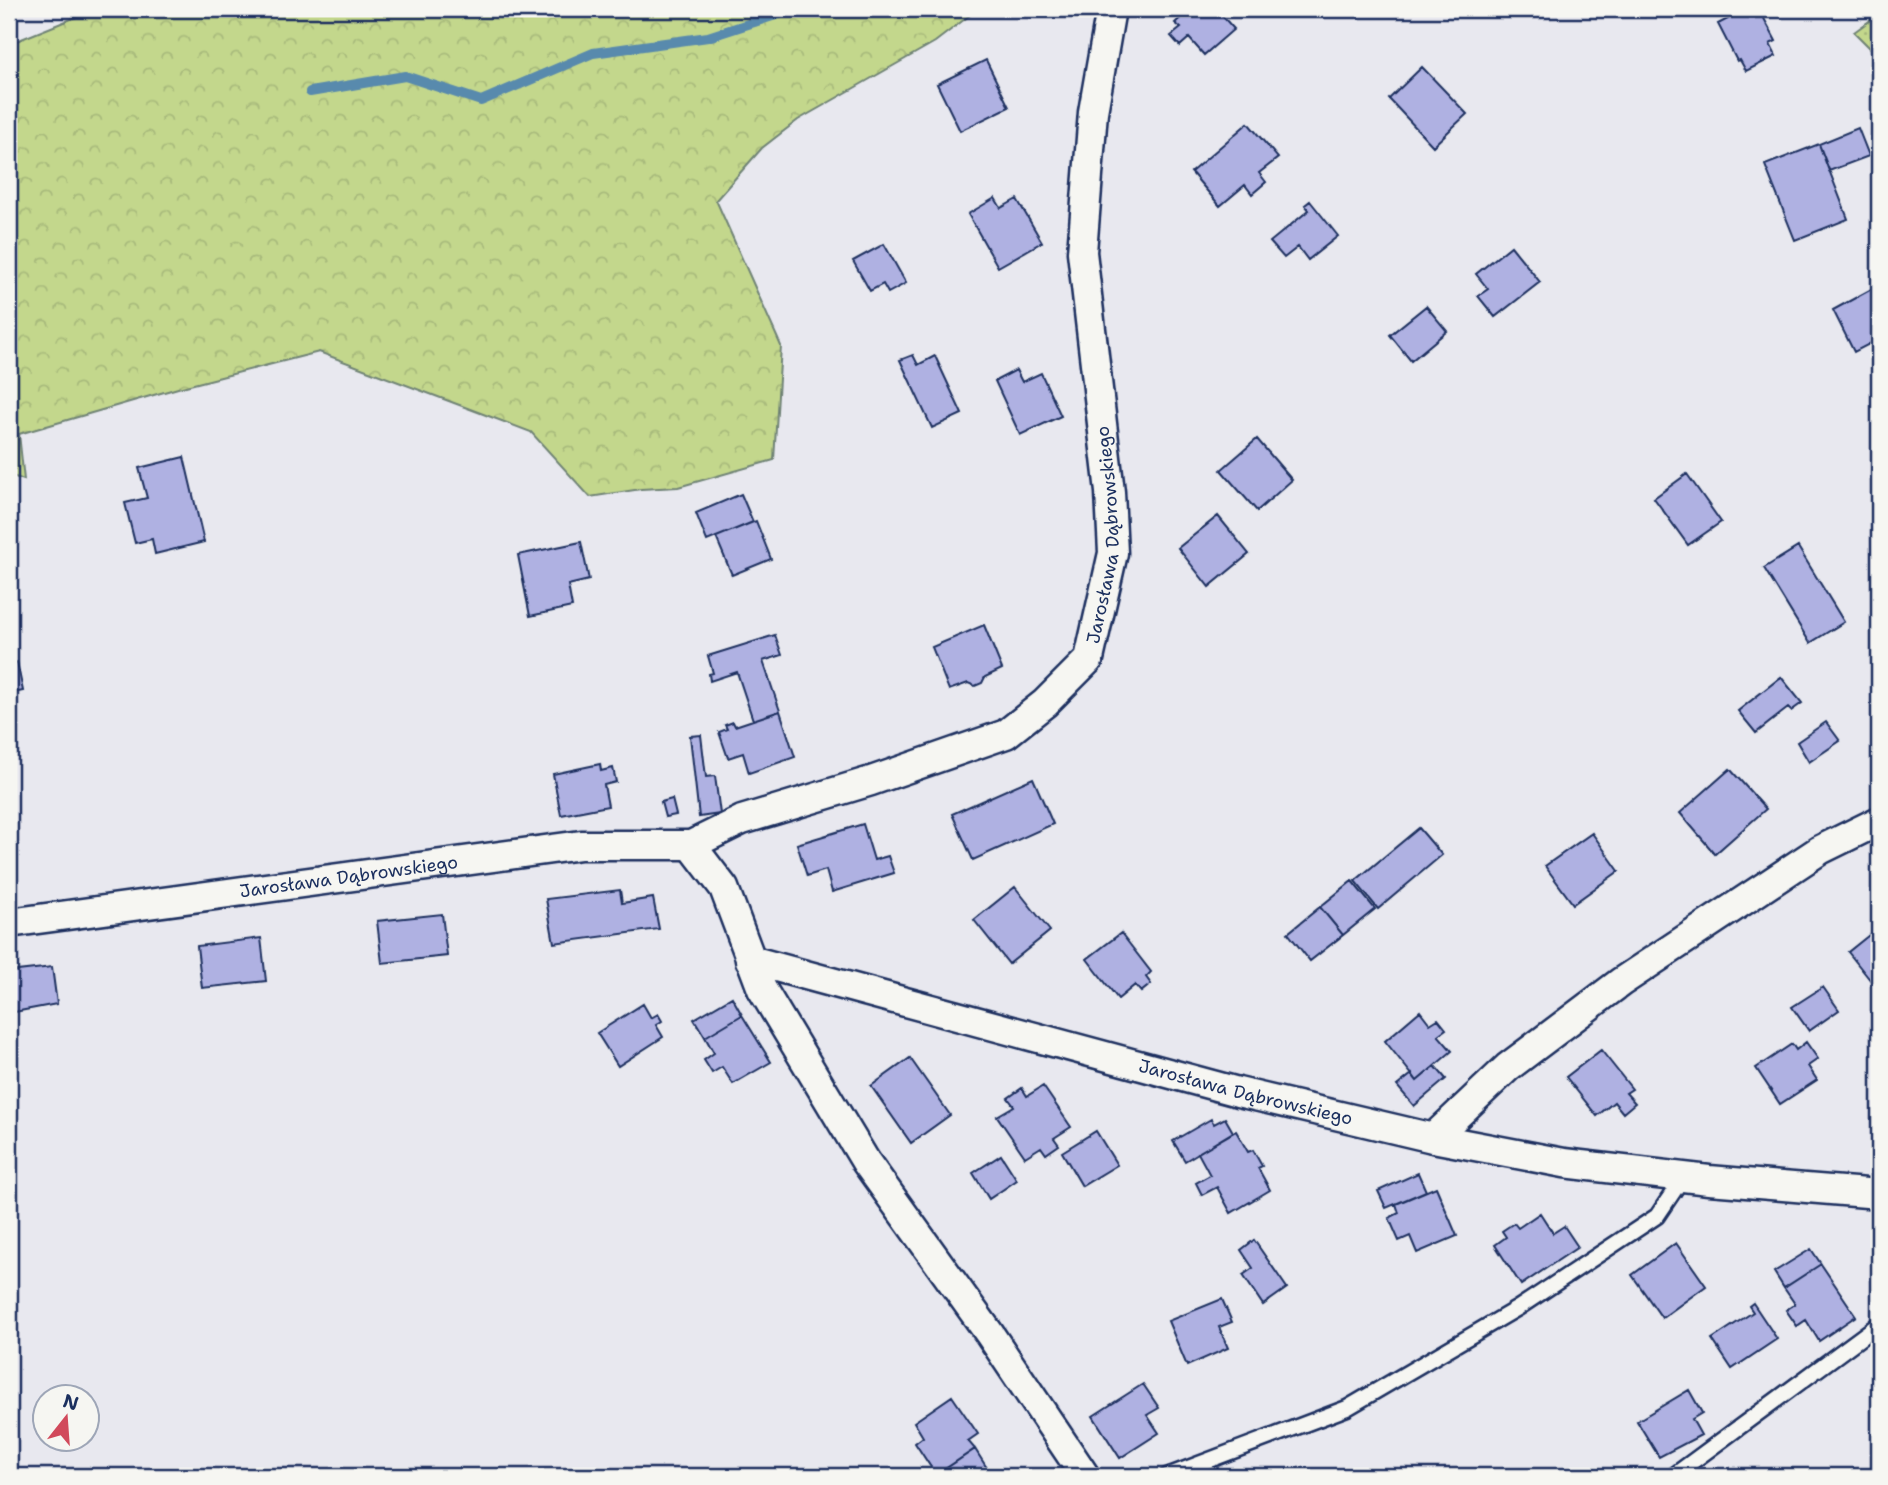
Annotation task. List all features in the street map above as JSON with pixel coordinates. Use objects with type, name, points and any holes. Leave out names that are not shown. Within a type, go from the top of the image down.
[{"type":"street","name":"Jarosława Dąbrowskiego","points":[[9,923],[581,845],[691,845],[742,820],[871,781],[1006,734],[1045,702],[1089,659],[1113,553],[1110,492],[1082,252],[1093,112],[1111,9]]},
{"type":"street","points":[[1433,1139],[1508,1067],[1621,982],[1820,850],[1879,821]]},
{"type":"street","points":[[691,845],[723,888],[762,989],[866,1162],[989,1333],[1085,1476]]},
{"type":"street","name":"Jarosława Dąbrowskiego","points":[[750,960],[1238,1091],[1433,1139],[1564,1163],[1684,1177],[1879,1194]]},
{"type":"lane","points":[[1167,1476],[1348,1408],[1518,1308],[1657,1216],[1684,1177]]},
{"type":"lane","points":[[1673,1476],[1879,1324]]},
{"type":"green space","points":[[96,9],[978,9],[935,42],[798,120],[762,148],[716,200],[781,346],[774,460],[678,487],[641,489],[590,497],[531,432],[319,352],[178,388],[19,434],[24,480],[9,475],[9,44]]},
{"type":"green space","points":[[1879,14],[1879,57],[1854,32]]},
{"type":"building","points":[[1190,9],[1216,9],[1234,29],[1204,55],[1189,38],[1180,46],[1171,36],[1181,28],[1175,23]]},
{"type":"building","points":[[1747,9],[1759,9],[1776,41],[1770,44],[1776,56],[1746,71],[1740,60],[1737,61],[1718,24]]},
{"type":"building","points":[[986,60],[1009,107],[960,131],[937,84]]},
{"type":"building","points":[[1422,67],[1467,114],[1433,146],[1389,99]]},
{"type":"building","points":[[1248,123],[1278,158],[1259,173],[1266,182],[1252,194],[1245,185],[1220,206],[1191,172]]},
{"type":"building","points":[[1858,128],[1869,156],[1829,171],[1819,144]]},
{"type":"building","points":[[1819,144],[1848,219],[1795,240],[1765,165]]},
{"type":"building","points":[[995,198],[1001,208],[1017,199],[1042,242],[998,267],[968,214]]},
{"type":"building","points":[[1310,201],[1338,236],[1308,260],[1298,247],[1284,258],[1270,242],[1309,210],[1305,205]]},
{"type":"building","points":[[884,244],[906,283],[888,293],[883,284],[870,291],[853,261]]},
{"type":"building","points":[[1511,246],[1540,282],[1495,317],[1478,296],[1488,289],[1476,274]]},
{"type":"building","points":[[1879,285],[1879,339],[1854,352],[1833,310]]},
{"type":"building","points":[[1426,306],[1447,331],[1411,361],[1390,335]]},
{"type":"building","points":[[913,355],[918,365],[935,356],[962,414],[932,428],[900,360]]},
{"type":"building","points":[[1016,370],[1022,382],[1041,373],[1061,416],[1020,435],[995,381]]},
{"type":"building","points":[[1257,439],[1292,480],[1257,511],[1221,470]]},
{"type":"building","points":[[184,457],[204,542],[155,554],[152,539],[135,543],[125,503],[147,498],[139,468]]},
{"type":"building","points":[[1687,474],[1721,522],[1688,545],[1654,498]]},
{"type":"building","points":[[741,494],[753,522],[707,541],[696,513]]},
{"type":"building","points":[[1218,516],[1249,554],[1209,587],[1178,548]]},
{"type":"building","points":[[756,521],[771,559],[732,575],[716,537]]},
{"type":"building","points":[[581,542],[589,580],[568,585],[572,607],[530,616],[518,555]]},
{"type":"building","points":[[1798,547],[1844,622],[1810,643],[1764,568]]},
{"type":"building","points":[[984,625],[1002,669],[985,677],[982,683],[975,686],[968,683],[949,690],[932,647]]},
{"type":"building","points":[[775,635],[782,655],[763,661],[780,711],[753,720],[737,672],[710,681],[709,674],[713,673],[708,656]]},
{"type":"building","points":[[17,662],[23,691],[9,694],[9,665]]},
{"type":"building","points":[[1781,677],[1802,703],[1791,711],[1788,708],[1756,733],[1738,711]]},
{"type":"building","points":[[780,711],[795,757],[749,773],[743,753],[728,758],[719,732],[727,729],[725,725],[733,722],[735,726]]},
{"type":"building","points":[[1826,722],[1840,741],[1809,762],[1797,742]]},
{"type":"building","points":[[701,735],[706,777],[715,776],[720,814],[699,817],[690,736]]},
{"type":"building","points":[[600,764],[601,771],[613,768],[616,782],[604,785],[608,806],[561,815],[553,774]]},
{"type":"building","points":[[1730,769],[1766,809],[1715,854],[1680,813]]},
{"type":"building","points":[[1033,778],[1053,824],[973,860],[952,814]]},
{"type":"building","points":[[672,799],[676,815],[665,817],[661,802]]},
{"type":"building","points":[[863,824],[874,860],[888,856],[894,873],[832,892],[826,870],[807,876],[797,844]]},
{"type":"building","points":[[1419,828],[1442,855],[1378,909],[1355,881]]},
{"type":"building","points":[[1592,833],[1619,871],[1573,904],[1545,866]]},
{"type":"building","points":[[1352,881],[1375,909],[1343,935],[1320,907]]},
{"type":"building","points":[[1015,887],[1050,931],[1009,964],[974,920]]},
{"type":"building","points":[[620,890],[622,903],[653,898],[659,929],[554,943],[546,899]]},
{"type":"building","points":[[1320,907],[1343,935],[1310,961],[1288,933]]},
{"type":"building","points":[[442,914],[447,956],[382,963],[377,921]]},
{"type":"building","points":[[1879,927],[1879,991],[1848,952]]},
{"type":"building","points":[[1121,933],[1151,972],[1146,977],[1151,984],[1141,992],[1135,985],[1118,999],[1087,959]]},
{"type":"building","points":[[261,938],[266,981],[202,988],[197,946]]},
{"type":"building","points":[[52,967],[57,1004],[9,1013],[9,972]]},
{"type":"building","points":[[1823,987],[1839,1010],[1809,1031],[1792,1007]]},
{"type":"building","points":[[732,997],[742,1015],[705,1037],[694,1019]]},
{"type":"building","points":[[643,1004],[651,1018],[658,1014],[662,1021],[656,1025],[663,1037],[618,1066],[597,1033]]},
{"type":"building","points":[[1420,1011],[1430,1024],[1438,1019],[1446,1029],[1438,1035],[1452,1051],[1417,1081],[1385,1041]]},
{"type":"building","points":[[742,1015],[771,1062],[733,1084],[722,1067],[712,1073],[704,1060],[714,1053],[705,1037]]},
{"type":"building","points":[[1806,1042],[1818,1059],[1808,1066],[1817,1080],[1780,1104],[1756,1068],[1792,1044],[1796,1050]]},
{"type":"building","points":[[1601,1050],[1632,1089],[1626,1093],[1635,1103],[1623,1113],[1614,1102],[1597,1116],[1566,1077]]},
{"type":"building","points":[[910,1058],[950,1115],[911,1143],[871,1086]]},
{"type":"building","points":[[1435,1066],[1446,1079],[1414,1106],[1397,1086],[1412,1074],[1417,1081]]},
{"type":"building","points":[[1043,1086],[1071,1127],[1054,1138],[1059,1145],[1046,1154],[1041,1147],[1025,1157],[997,1116],[1014,1106],[1008,1098],[1022,1088],[1027,1096]]},
{"type":"building","points":[[1225,1118],[1233,1132],[1185,1161],[1173,1141],[1211,1119],[1214,1124]]},
{"type":"building","points":[[1096,1131],[1117,1165],[1082,1186],[1062,1152]]},
{"type":"building","points":[[1236,1131],[1248,1152],[1253,1150],[1262,1166],[1258,1168],[1270,1190],[1231,1213],[1217,1187],[1202,1195],[1196,1183],[1210,1175],[1198,1153]]},
{"type":"building","points":[[1001,1155],[1017,1180],[989,1199],[973,1173]]},
{"type":"building","points":[[1418,1173],[1426,1191],[1386,1208],[1378,1191]]},
{"type":"building","points":[[1436,1187],[1457,1236],[1417,1253],[1410,1236],[1399,1241],[1389,1218],[1399,1213],[1396,1204]]},
{"type":"building","points":[[1540,1213],[1553,1233],[1564,1226],[1578,1247],[1521,1285],[1495,1245],[1506,1237],[1502,1231],[1514,1223],[1518,1228]]},
{"type":"building","points":[[1254,1240],[1287,1288],[1263,1305],[1243,1275],[1253,1268],[1241,1250]]},
{"type":"building","points":[[1676,1243],[1706,1286],[1662,1318],[1632,1275]]},
{"type":"building","points":[[1811,1249],[1821,1264],[1784,1288],[1774,1272]]},
{"type":"building","points":[[1821,1264],[1856,1316],[1819,1341],[1806,1320],[1797,1326],[1786,1310],[1795,1304],[1784,1288]]},
{"type":"building","points":[[1222,1299],[1232,1322],[1219,1327],[1228,1348],[1187,1366],[1168,1321]]},
{"type":"building","points":[[1753,1303],[1777,1339],[1732,1369],[1712,1339],[1753,1312],[1749,1306]]},
{"type":"building","points":[[1143,1384],[1159,1408],[1147,1415],[1159,1433],[1120,1458],[1093,1416]]},
{"type":"building","points":[[1689,1390],[1702,1413],[1692,1419],[1701,1435],[1659,1457],[1637,1421]]},
{"type":"building","points":[[952,1396],[978,1434],[968,1441],[975,1449],[936,1475],[915,1443],[923,1437],[914,1422]]},
{"type":"building","points":[[975,1449],[992,1476],[950,1476],[945,1469]]},
{"type":"waterway","points":[[310,92],[405,76],[481,101],[593,53],[708,37],[789,9]]}]
